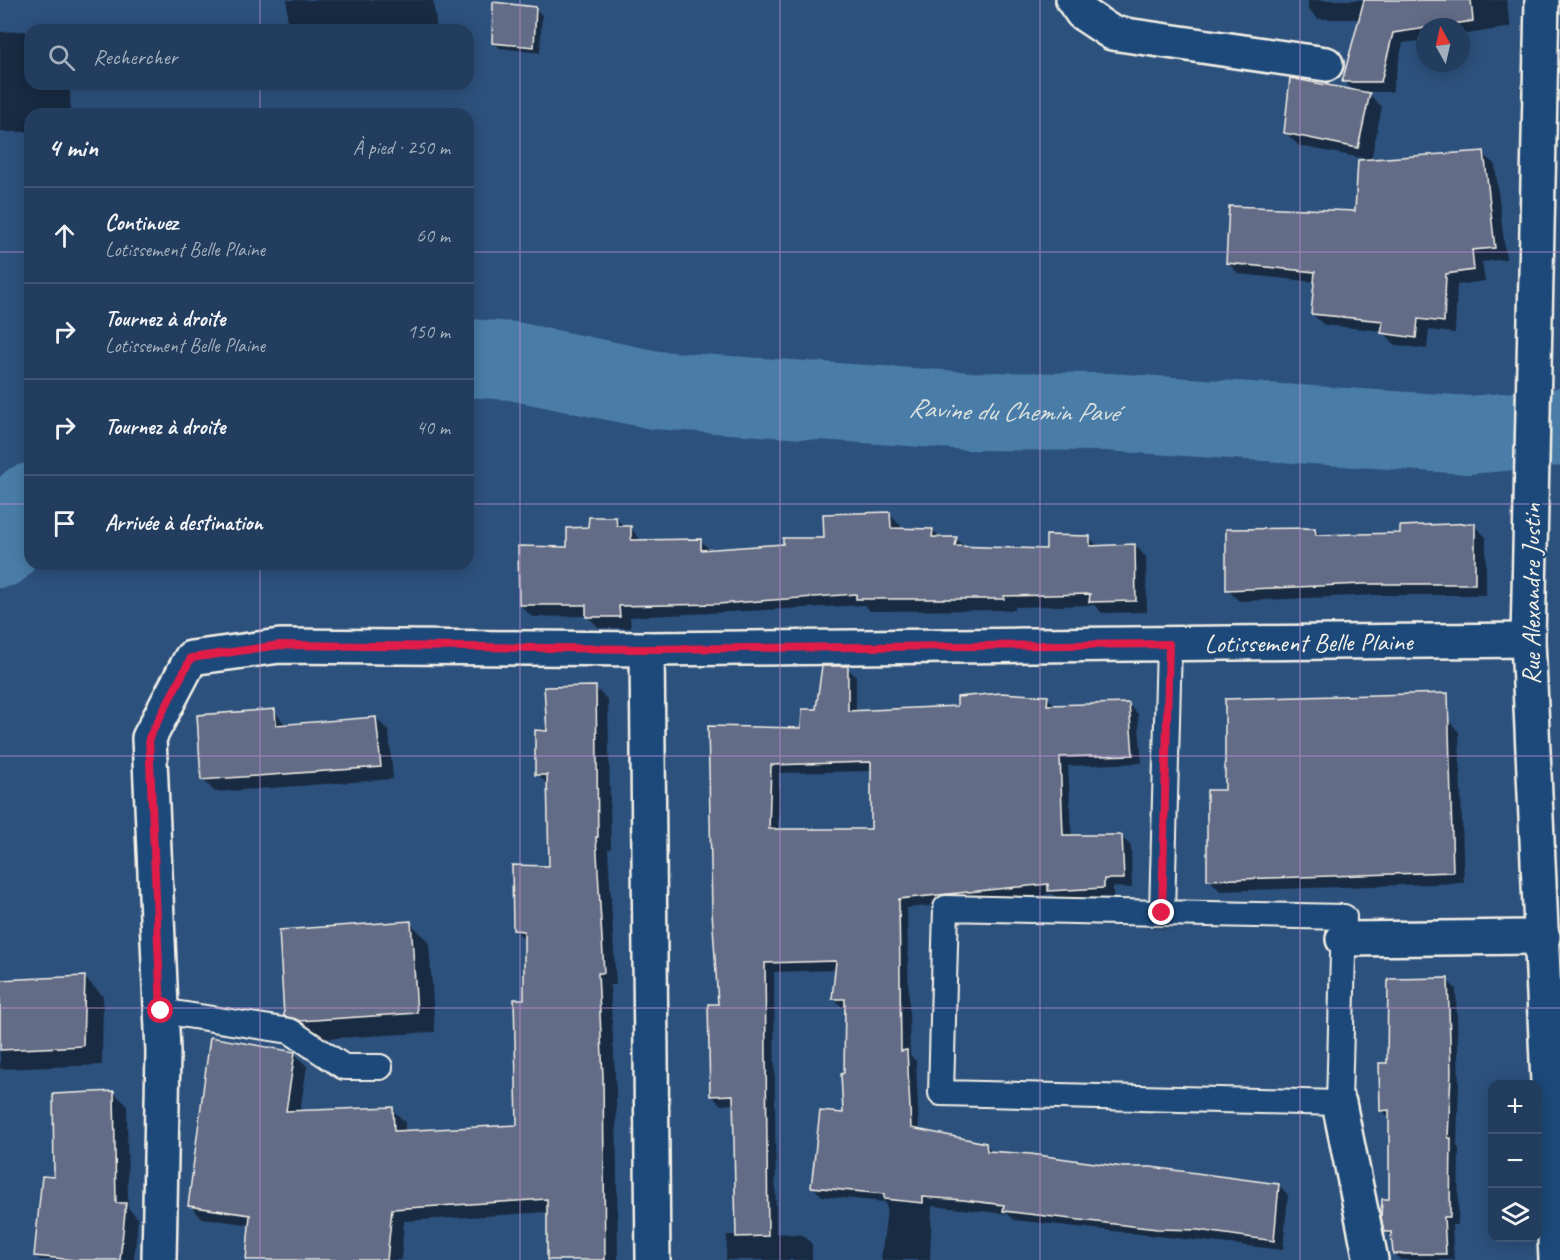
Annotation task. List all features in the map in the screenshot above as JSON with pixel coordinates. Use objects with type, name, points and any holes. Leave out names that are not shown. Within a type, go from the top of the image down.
[{"type":"street","points":[[1073,0],[1082,13],[1112,33],[1326,64]]},
{"type":"street","name":"Rue Alexandre Justin","points":[[1542,0],[1528,640],[1557,1196],[1556,1260]]},
{"type":"street","name":"Lotissement Belle Plaine","points":[[159,1260],[161,1011],[149,738],[191,658],[280,645],[647,649],[1528,640]]},
{"type":"street","points":[[647,649],[653,1260]]},
{"type":"street","points":[[1344,939],[1543,937]]},
{"type":"street","points":[[1339,1102],[1371,1260]]},
{"type":"lane","points":[[1162,913],[1169,644]]},
{"type":"lane","points":[[946,908],[1162,913],[1344,917],[1339,1102],[941,1093],[946,908]]},
{"type":"lane","points":[[161,1011],[290,1031],[344,1067],[380,1068]]},
{"type":"building","points":[[1364,0],[1471,0],[1473,21],[1470,21],[1470,18],[1416,18],[1416,30],[1393,33],[1381,82],[1342,82]]},
{"type":"building","points":[[493,2],[536,7],[534,47],[492,43]]},
{"type":"building","points":[[1290,78],[1370,93],[1358,148],[1284,133]]},
{"type":"building","points":[[1484,151],[1495,248],[1472,250],[1474,270],[1446,274],[1444,322],[1418,319],[1416,338],[1381,333],[1383,321],[1311,314],[1315,272],[1226,263],[1229,206],[1355,211],[1358,160]]},
{"type":"building","points":[[890,512],[891,528],[933,529],[932,537],[957,537],[955,546],[1046,549],[1046,535],[1090,536],[1090,546],[1135,544],[1136,601],[1089,602],[1090,594],[1004,596],[1004,599],[856,599],[856,594],[718,604],[619,606],[620,617],[586,617],[586,605],[519,605],[518,546],[567,547],[567,528],[588,527],[589,517],[616,517],[617,526],[631,526],[631,540],[701,539],[701,550],[783,544],[783,538],[824,538],[823,514]]},
{"type":"building","points":[[1475,523],[1475,584],[1363,584],[1226,590],[1226,529],[1315,528],[1316,535],[1400,533],[1400,526]]},
{"type":"building","points":[[822,666],[848,666],[848,711],[957,706],[957,697],[1001,693],[1048,696],[1047,705],[1129,703],[1133,755],[1060,757],[1063,835],[1122,835],[1124,879],[1104,879],[1104,888],[1048,891],[1048,884],[899,899],[901,1051],[907,1050],[911,1128],[986,1143],[987,1151],[1031,1154],[1123,1167],[1151,1167],[1279,1184],[1274,1241],[1198,1230],[1157,1229],[1003,1211],[1004,1205],[963,1200],[923,1197],[923,1203],[884,1199],[884,1194],[811,1187],[820,1111],[843,1113],[841,1074],[844,1073],[845,999],[832,999],[836,961],[765,963],[768,1236],[736,1237],[733,1095],[710,1096],[708,1004],[718,1004],[712,911],[708,726],[801,728],[802,709],[816,709]],"holes":[[[871,762],[871,829],[769,829],[771,765]]]},
{"type":"building","points":[[596,686],[598,837],[596,837],[604,973],[598,973],[603,1077],[605,1260],[547,1260],[547,1199],[392,1209],[387,1260],[246,1260],[250,1215],[188,1206],[210,1037],[295,1052],[286,1111],[393,1107],[394,1131],[517,1125],[514,999],[524,999],[524,931],[513,930],[512,865],[549,866],[547,775],[535,775],[535,730],[547,731],[544,687]]},
{"type":"building","points":[[1448,693],[1453,872],[1207,880],[1207,790],[1225,790],[1225,699]]},
{"type":"building","points":[[275,709],[276,725],[376,717],[381,767],[201,780],[197,715]]},
{"type":"building","points":[[411,921],[417,1013],[300,1021],[284,1016],[279,930]]},
{"type":"building","points":[[85,976],[83,1046],[0,1050],[0,980]]},
{"type":"building","points":[[1448,978],[1451,1072],[1448,1138],[1451,1138],[1450,1217],[1444,1217],[1446,1254],[1393,1254],[1391,1232],[1384,1232],[1381,1217],[1382,1199],[1389,1199],[1389,1110],[1380,1111],[1379,1063],[1387,1063],[1388,979]]},
{"type":"building","points":[[114,1091],[116,1203],[126,1203],[120,1260],[75,1260],[34,1256],[42,1176],[54,1177],[53,1094]]},
{"type":"waterway","name":"Ravine du Chemin Pavé","points":[[474,358],[513,361],[655,390],[970,411],[1108,412],[1470,435],[1560,427]]},
{"type":"waterway","name":"Ravine du Chemin Pavé","points":[[0,549],[16,516],[24,508]]},
{"type":"route","points":[[161,1011],[149,738],[191,658],[280,645],[647,649],[1169,644],[1162,913]]}]
